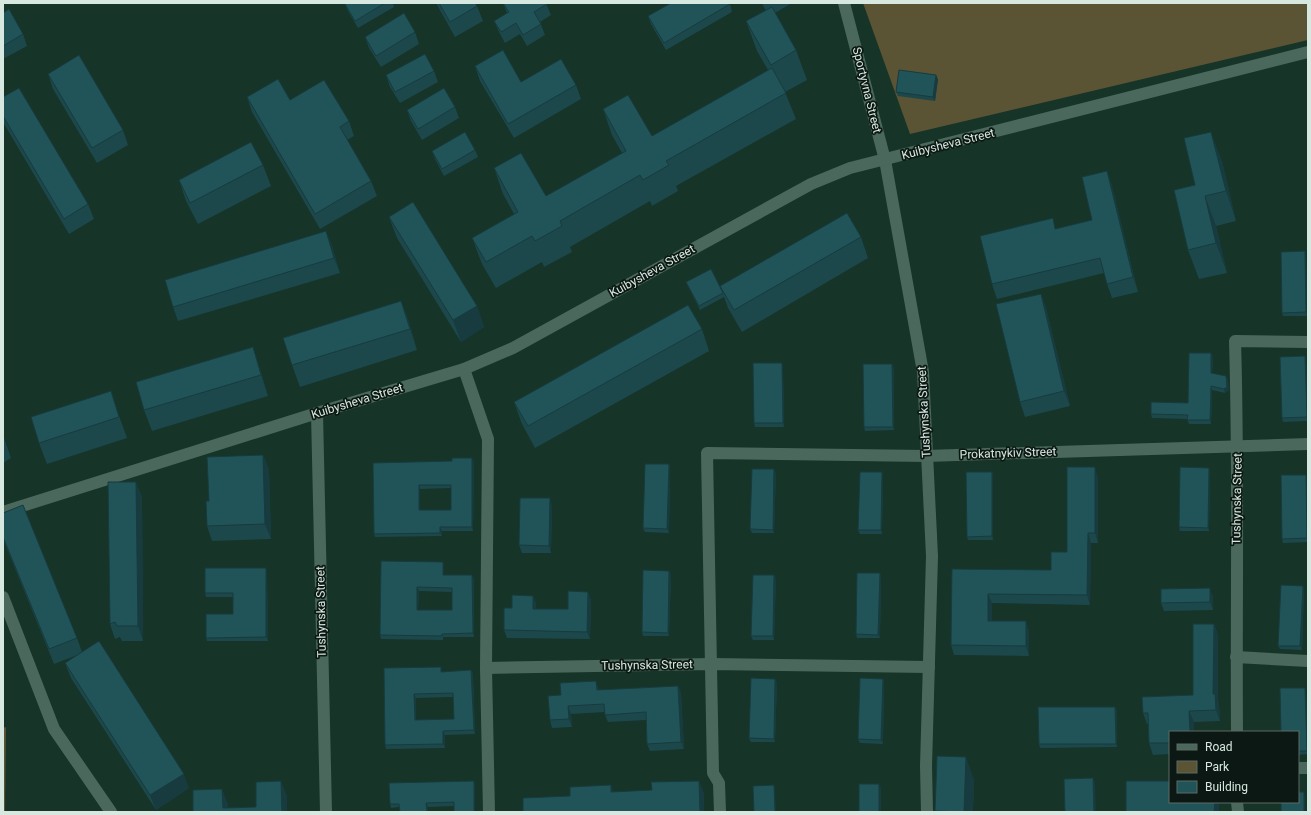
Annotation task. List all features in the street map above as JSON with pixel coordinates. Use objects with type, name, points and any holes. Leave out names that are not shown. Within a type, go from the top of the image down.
[{"type":"street","name":"Sportyvna Street","points":[[838,3],[849,20]]},
{"type":"street","name":"Sportyvna Street","points":[[844,3],[884,160]]},
{"type":"street","name":"Kuibysheva Street","points":[[3,512],[317,413],[464,369],[513,348],[811,184],[850,168],[1308,52]]},
{"type":"street","name":"Tushynska Street","points":[[884,160],[923,372],[932,556],[926,766],[927,812]]},
{"type":"street","name":"Tushynska Street","points":[[1237,731],[1236,553],[1238,445],[1235,341],[1308,342]]},
{"type":"street","points":[[464,369],[488,439],[486,668],[489,812]]},
{"type":"street","name":"Tushynska Street","points":[[317,413],[326,812]]},
{"type":"street","name":"Prokatnykiv Street","points":[[712,664],[707,453],[926,456],[1308,444]]},
{"type":"street","points":[[3,597],[54,729],[110,812]]},
{"type":"street","points":[[1236,657],[1308,661]]},
{"type":"street","name":"Tushynska Street","points":[[486,668],[712,664],[929,667]]},
{"type":"street","points":[[712,664],[713,773],[719,783],[720,812]]},
{"type":"green space","points":[[863,3],[1308,3],[1308,40],[910,134]]},
{"type":"green space","points":[[6,727],[5,812],[3,812],[3,728]]},
{"type":"building","points":[[385,3],[355,21],[345,4]]},
{"type":"building","points":[[439,3],[475,3],[477,6],[450,22]]},
{"type":"building","points":[[503,3],[547,4],[534,12],[541,24],[523,35],[516,23],[501,32],[494,21],[509,12]]},
{"type":"building","points":[[671,3],[730,4],[664,43],[648,16]]},
{"type":"building","points":[[772,7],[796,50],[771,65],[746,21]]},
{"type":"building","points":[[9,9],[23,34],[3,46],[3,13]]},
{"type":"building","points":[[404,13],[415,32],[376,56],[365,37]]},
{"type":"building","points":[[503,50],[521,82],[561,59],[576,85],[508,124],[475,66]]},
{"type":"building","points":[[425,54],[434,71],[395,92],[386,75]]},
{"type":"building","points":[[79,55],[123,130],[92,148],[48,74]]},
{"type":"building","points":[[772,68],[786,93],[666,161],[669,165],[643,180],[640,175],[560,221],[562,226],[535,241],[532,236],[486,262],[472,238],[518,212],[494,168],[521,153],[546,196],[626,151],[603,109],[628,95],[652,136]]},
{"type":"building","points":[[899,70],[936,75],[933,97],[896,92]]},
{"type":"building","points":[[278,79],[290,100],[324,80],[349,121],[340,127],[371,181],[315,214],[247,97]]},
{"type":"building","points":[[19,88],[88,204],[64,219],[3,116],[3,97]]},
{"type":"building","points":[[444,88],[455,107],[418,129],[407,110]]},
{"type":"building","points":[[465,132],[475,150],[442,169],[432,151]]},
{"type":"building","points":[[1211,132],[1226,191],[1205,196],[1216,243],[1188,250],[1174,190],[1195,185],[1184,138]]},
{"type":"building","points":[[251,142],[263,165],[190,203],[179,180]]},
{"type":"building","points":[[1107,171],[1133,277],[1107,284],[1100,258],[992,284],[980,236],[1053,218],[1055,229],[1092,220],[1082,177]]},
{"type":"building","points":[[413,202],[477,306],[453,320],[389,217]]},
{"type":"building","points":[[847,213],[861,237],[734,310],[720,286]]},
{"type":"building","points":[[326,231],[334,258],[173,307],[165,280]]},
{"type":"building","points":[[1305,251],[1306,312],[1282,313],[1281,252]]},
{"type":"building","points":[[711,269],[723,293],[699,306],[686,282]]},
{"type":"building","points":[[1041,294],[1064,391],[1020,402],[996,304]]},
{"type":"building","points":[[401,301],[410,329],[292,365],[283,338]]},
{"type":"building","points":[[688,305],[702,329],[528,426],[514,402]]},
{"type":"building","points":[[253,347],[261,375],[144,410],[136,382]]},
{"type":"building","points":[[1189,353],[1211,353],[1211,373],[1226,376],[1227,387],[1224,389],[1211,386],[1210,420],[1187,420],[1188,415],[1151,414],[1151,402],[1188,403]]},
{"type":"building","points":[[1305,356],[1307,417],[1282,418],[1280,357]]},
{"type":"building","points":[[753,363],[782,363],[783,423],[754,423]]},
{"type":"building","points":[[863,364],[892,364],[893,427],[864,427]]},
{"type":"building","points":[[111,391],[119,417],[39,443],[31,417]]},
{"type":"building","points":[[263,455],[265,524],[207,526],[206,501],[209,501],[207,457]]},
{"type":"building","points":[[452,458],[472,458],[472,527],[440,527],[440,533],[374,534],[373,463],[452,461]],"holes":[[[419,485],[451,485],[451,510],[419,510]]]},
{"type":"building","points":[[645,464],[669,464],[667,529],[643,528]]},
{"type":"building","points":[[1067,467],[1095,467],[1095,533],[1088,533],[1087,595],[988,594],[988,621],[1026,621],[1026,646],[951,645],[952,569],[1051,570],[1051,552],[1067,552]]},
{"type":"building","points":[[1180,467],[1209,468],[1208,528],[1179,527]]},
{"type":"building","points":[[752,469],[774,469],[773,530],[750,529]]},
{"type":"building","points":[[860,472],[882,472],[881,530],[858,530]]},
{"type":"building","points":[[966,472],[992,472],[992,536],[967,537]]},
{"type":"building","points":[[1281,475],[1306,475],[1307,538],[1282,539]]},
{"type":"building","points":[[108,482],[136,482],[138,626],[117,626],[115,622],[110,624]]},
{"type":"building","points":[[520,498],[550,498],[549,546],[519,545]]},
{"type":"building","points":[[23,505],[77,638],[49,649],[3,537],[3,513]]},
{"type":"building","points":[[381,561],[443,562],[443,575],[472,575],[473,633],[442,634],[442,636],[380,635]],"holes":[[[417,587],[452,588],[452,610],[417,610]]]},
{"type":"building","points":[[205,568],[266,568],[266,637],[206,638],[206,614],[233,614],[233,593],[205,593]]},
{"type":"building","points":[[643,570],[669,571],[668,633],[642,632]]},
{"type":"building","points":[[857,573],[880,573],[878,635],[856,634]]},
{"type":"building","points":[[753,575],[774,575],[773,636],[751,636]]},
{"type":"building","points":[[1281,585],[1303,586],[1300,646],[1278,646]]},
{"type":"building","points":[[1210,588],[1210,602],[1161,603],[1161,589]]},
{"type":"building","points":[[568,591],[588,592],[587,632],[504,630],[504,608],[512,608],[512,595],[533,596],[533,609],[568,609]]},
{"type":"building","points":[[1193,624],[1214,624],[1213,694],[1215,694],[1216,710],[1189,711],[1190,731],[1169,731],[1169,743],[1149,743],[1148,713],[1143,713],[1142,697],[1193,695]]},
{"type":"building","points":[[99,641],[184,774],[150,795],[65,663]]},
{"type":"building","points":[[441,667],[441,672],[471,670],[474,730],[443,731],[443,744],[385,745],[384,668]],"holes":[[[453,693],[454,719],[415,720],[414,694]]]},
{"type":"building","points":[[751,678],[775,679],[774,739],[749,738]]},
{"type":"building","points":[[860,678],[883,679],[881,740],[858,739]]},
{"type":"building","points":[[596,681],[597,690],[678,686],[681,742],[647,744],[646,712],[605,715],[604,704],[568,706],[569,719],[550,720],[548,696],[561,695],[560,683]]},
{"type":"building","points":[[1280,688],[1305,688],[1307,751],[1299,751],[1299,731],[1281,731]]},
{"type":"building","points":[[1038,707],[1115,707],[1116,744],[1039,744]]},
{"type":"building","points":[[937,756],[966,757],[964,812],[935,811]]},
{"type":"building","points":[[1093,778],[1094,812],[1065,812],[1064,779]]},
{"type":"building","points":[[281,781],[282,812],[193,812],[193,790],[222,789],[223,808],[256,807],[256,782]]},
{"type":"building","points":[[474,781],[474,812],[454,812],[454,802],[426,803],[427,812],[400,812],[399,804],[390,804],[389,783]]},
{"type":"building","points":[[699,781],[700,812],[523,812],[523,798],[570,796],[570,787],[611,785],[611,792],[652,790],[651,782]]},
{"type":"building","points":[[1126,781],[1169,781],[1169,803],[1215,803],[1214,812],[1126,812]]},
{"type":"building","points":[[859,784],[879,784],[879,812],[859,812]]},
{"type":"building","points":[[774,785],[775,812],[754,812],[753,786]]},
{"type":"building","points":[[1299,792],[1304,792],[1304,812],[1281,812],[1281,803],[1299,803]]}]
